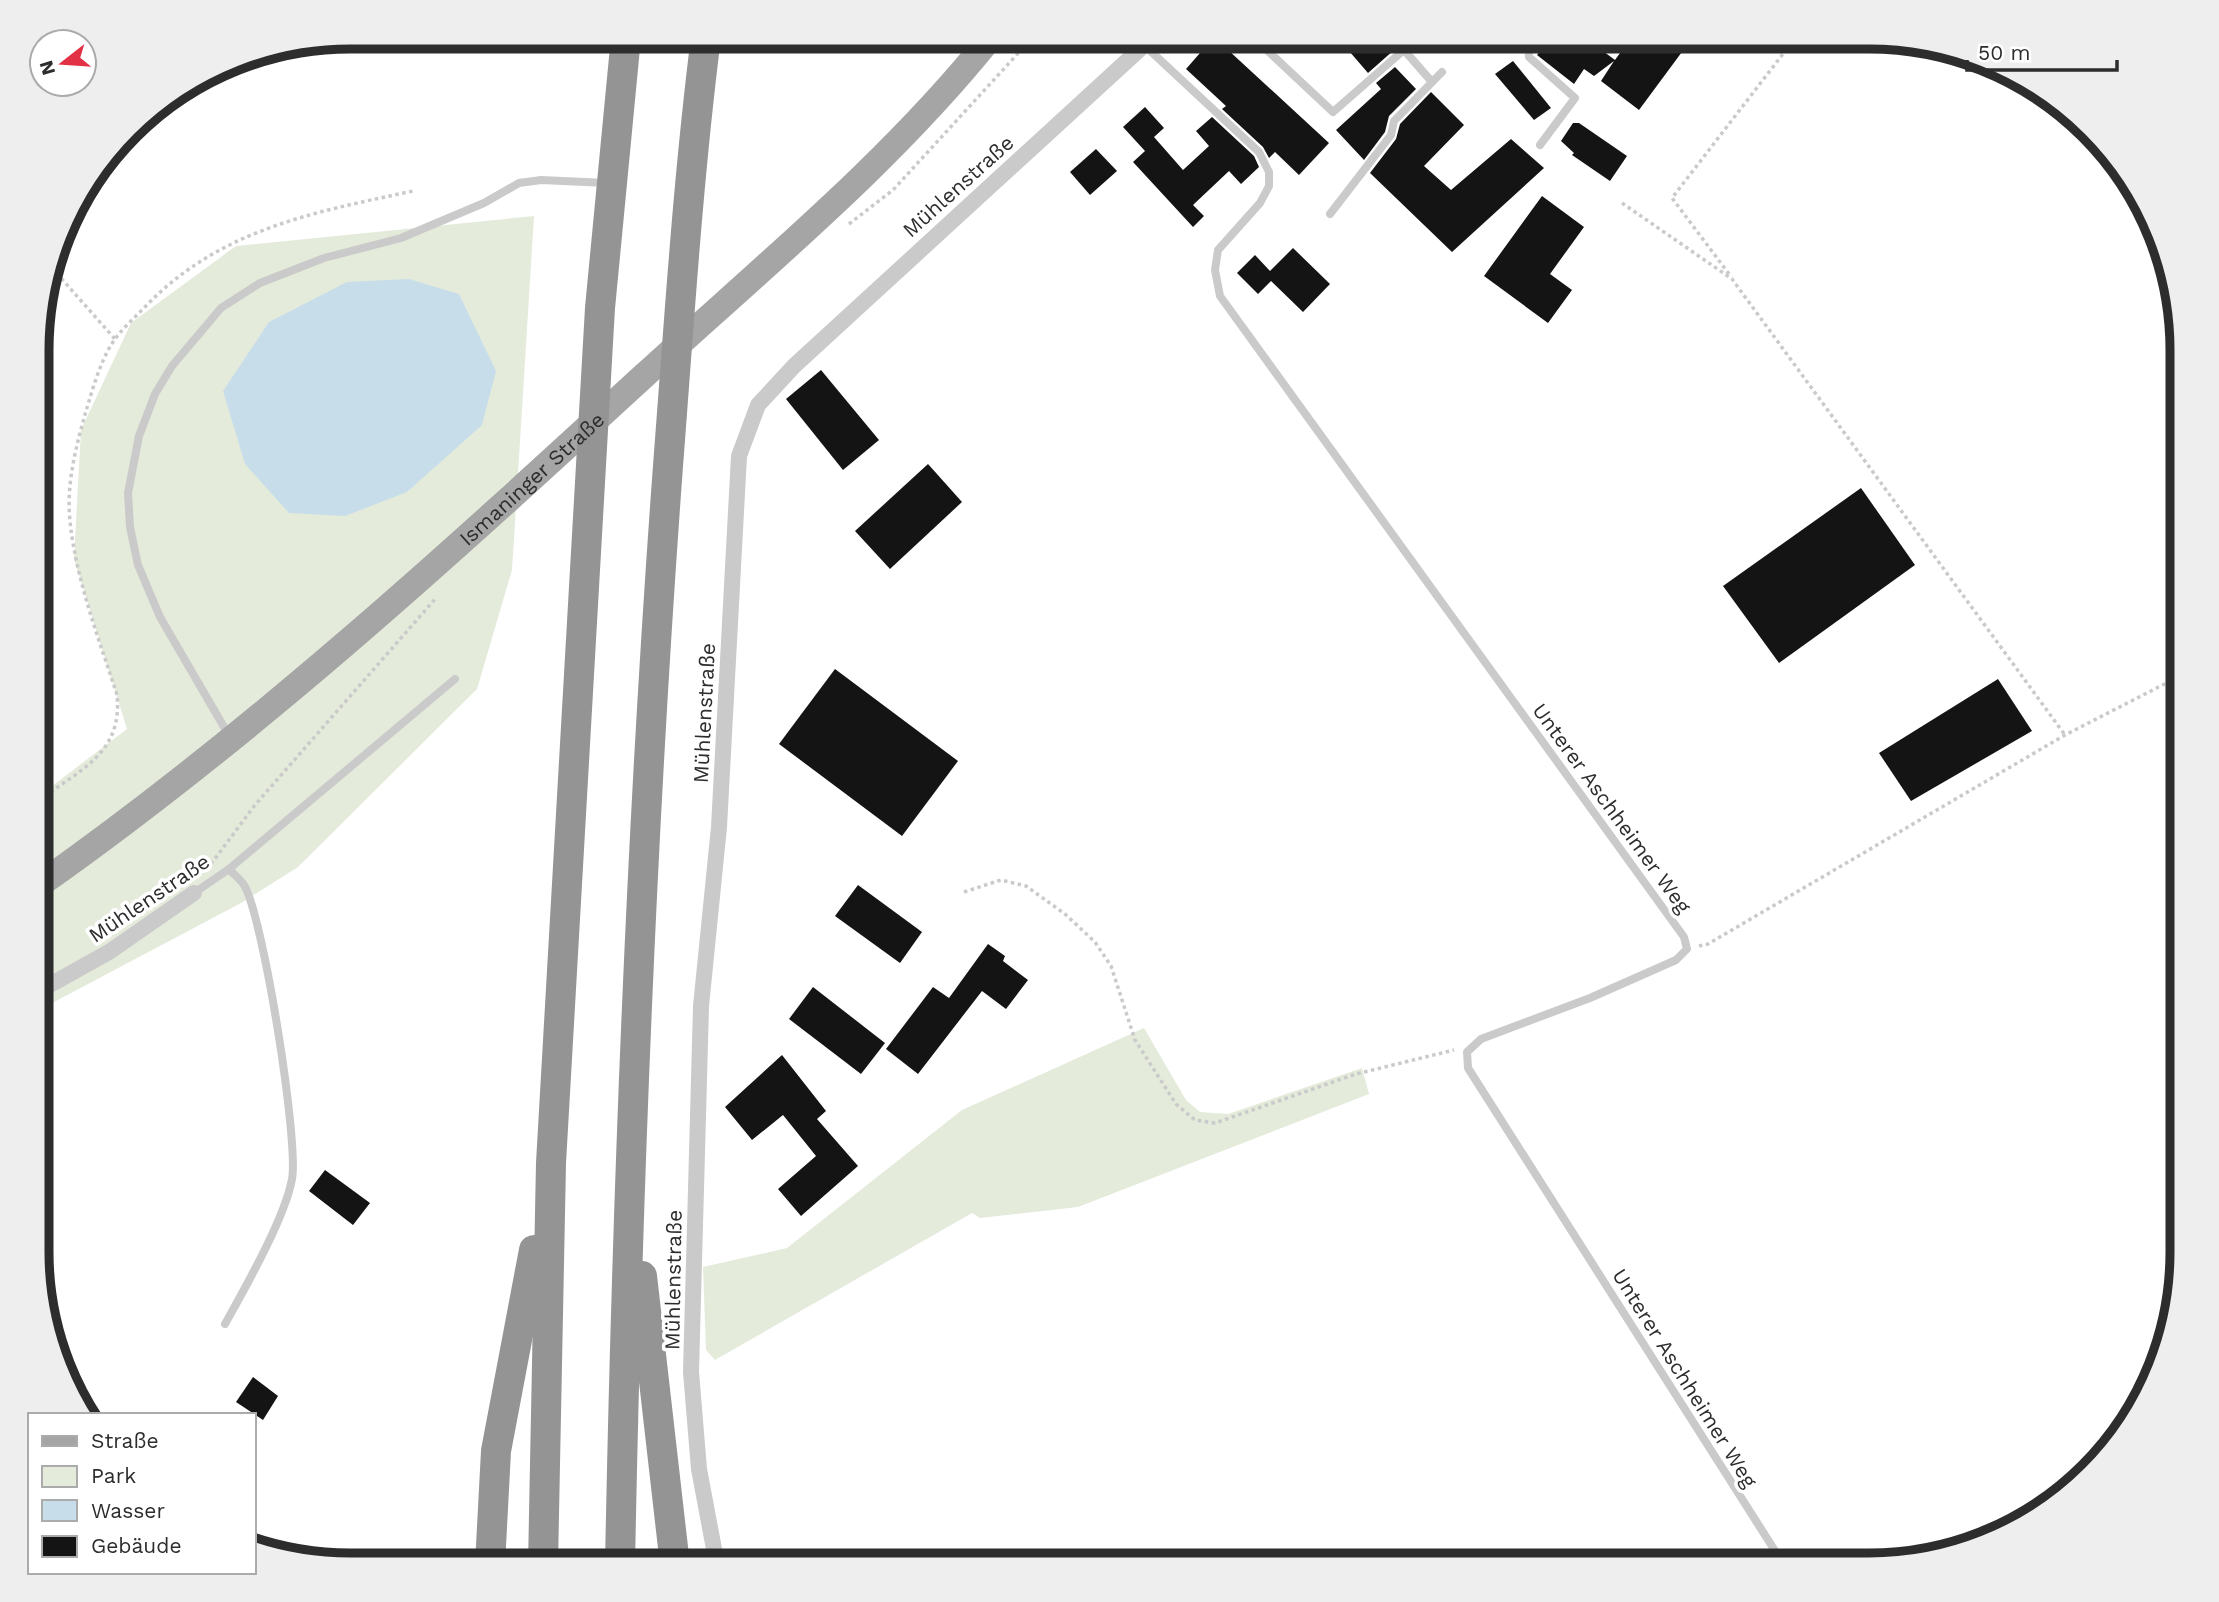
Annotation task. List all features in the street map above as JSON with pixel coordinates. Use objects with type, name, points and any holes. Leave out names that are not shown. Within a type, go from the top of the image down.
[{"type":"highway","points":[[543,1553],[551,1163],[583,578],[611,184],[625,49]]},
{"type":"highway","points":[[620,1553],[629,1171],[653,666],[704,49]]},
{"type":"highway","points":[[491,1553],[496,1451],[551,1163]]},
{"type":"highway","points":[[629,1171],[674,1553]]},
{"type":"main road","name":"Ismaninger Straße","points":[[49,877],[232,740],[444,558],[907,133],[980,49]]},
{"type":"street","name":"Mühlenstraße","points":[[715,1553],[699,1469],[691,1372],[701,1006],[719,827],[739,456],[758,405],[794,366],[1140,49]]},
{"type":"street","name":"Mühlenstraße","points":[[49,985],[109,952],[194,893]]},
{"type":"lane","points":[[701,71],[711,49]]},
{"type":"lane","name":"Unterer Aschheimer Weg","points":[[1157,49],[1259,152],[1269,172],[1269,186],[1260,203],[1218,250],[1214,270],[1220,296],[1684,937],[1687,949]]},
{"type":"lane","points":[[1266,49],[1333,112],[1404,50],[1432,82]]},
{"type":"lane","points":[[1528,49],[1529,57],[1575,98],[1540,145]]},
{"type":"lane","points":[[1330,214],[1391,135],[1394,121],[1442,72]]},
{"type":"lane","points":[[232,740],[160,617],[138,565],[130,527],[128,493],[139,436],[155,394],[173,366],[221,308],[260,283],[324,258],[401,238],[484,203],[519,183],[541,180],[611,184]]},
{"type":"lane","points":[[229,869],[455,680]]},
{"type":"lane","name":"Mühlenstraße","points":[[194,893],[229,869],[244,885],[259,929],[285,1078],[294,1152],[292,1178],[284,1205],[225,1324]]},
{"type":"lane","points":[[1467,1052],[1481,1039],[1676,960],[1687,949]]},
{"type":"lane","name":"Unterer Aschheimer Weg","points":[[1467,1052],[1468,1068],[1776,1553]]},
{"type":"path","points":[[845,226],[893,190],[1023,49]]},
{"type":"path","points":[[1787,49],[1672,198],[2065,735]]},
{"type":"path","points":[[49,793],[97,757],[116,729],[119,715],[117,695],[77,560],[70,519],[70,483],[79,434],[94,387],[115,340],[165,285],[215,250],[271,225],[413,191]]},
{"type":"path","points":[[1622,203],[1732,279]]},
{"type":"path","points":[[58,275],[115,340]]},
{"type":"path","points":[[194,893],[209,866],[255,805],[417,617],[441,593]]},
{"type":"path","points":[[1687,949],[1708,944],[2065,735],[2170,681]]},
{"type":"path","points":[[964,892],[1001,880],[1026,886],[1065,914],[1095,942],[1111,966],[1143,1055],[1176,1104],[1195,1120],[1215,1123],[1356,1074],[1453,1050],[1467,1052]]},
{"type":"green space","points":[[534,216],[512,570],[477,689],[298,867],[241,903],[49,1005],[49,788],[127,729],[74,559],[81,430],[131,323],[236,246]]},
{"type":"green space","points":[[1144,1028],[1186,1100],[1200,1112],[1228,1114],[1362,1068],[1369,1094],[1078,1207],[980,1218],[972,1213],[715,1360],[706,1350],[703,1267],[787,1248],[962,1110]]},
{"type":"water","points":[[409,279],[459,294],[496,371],[482,425],[407,492],[345,516],[289,513],[245,464],[223,391],[269,322],[347,282]]},
{"type":"building","points":[[1204,49],[1227,49],[1329,143],[1299,175],[1275,152],[1269,158],[1263,147],[1222,109],[1226,106],[1186,69]]},
{"type":"building","points":[[1347,49],[1393,49],[1394,50],[1368,73]]},
{"type":"building","points":[[1542,49],[1600,49],[1615,60],[1623,49],[1684,49],[1639,110],[1601,81],[1614,61],[1594,76],[1584,69],[1574,84],[1537,55]]},
{"type":"building","points":[[1513,61],[1551,108],[1534,120],[1495,74]]},
{"type":"building","points":[[1395,67],[1416,89],[1389,116],[1385,132],[1364,160],[1336,130],[1381,89],[1376,83]]},
{"type":"building","points":[[1431,92],[1464,125],[1424,166],[1451,190],[1511,139],[1544,168],[1452,252],[1370,173],[1396,139],[1400,124]]},
{"type":"building","points":[[1145,107],[1164,128],[1154,137],[1183,170],[1209,146],[1196,131],[1212,117],[1254,156],[1259,167],[1241,184],[1229,171],[1193,205],[1204,216],[1193,227],[1133,162],[1145,151],[1123,127]]},
{"type":"building","points":[[1573,123],[1579,123],[1627,156],[1610,181],[1572,155],[1574,153],[1561,141]]},
{"type":"building","points":[[1096,149],[1117,171],[1090,195],[1070,172]]},
{"type":"building","points":[[1542,196],[1584,227],[1550,274],[1572,290],[1548,323],[1484,276]]},
{"type":"building","points":[[1293,248],[1330,284],[1303,312],[1271,281],[1258,294],[1237,273],[1255,255],[1270,271]]},
{"type":"building","points":[[821,370],[879,440],[843,470],[786,399]]},
{"type":"building","points":[[928,464],[962,502],[890,569],[855,531]]},
{"type":"building","points":[[1861,488],[1915,565],[1779,663],[1723,586]]},
{"type":"building","points":[[835,669],[958,761],[902,836],[779,744]]},
{"type":"building","points":[[1998,679],[2032,731],[1911,801],[1879,753]]},
{"type":"building","points":[[858,885],[922,932],[900,963],[835,916]]},
{"type":"building","points":[[988,944],[1005,956],[1003,961],[1028,980],[1006,1009],[982,991],[918,1074],[886,1049],[933,987],[949,998]]},
{"type":"building","points":[[813,987],[885,1043],[861,1074],[789,1019]]},
{"type":"building","points":[[782,1055],[826,1111],[817,1119],[858,1166],[801,1216],[778,1189],[816,1156],[783,1115],[752,1140],[725,1107]]},
{"type":"building","points":[[325,1170],[370,1203],[353,1225],[309,1191]]},
{"type":"building","points":[[253,1377],[278,1396],[263,1420],[236,1402]]}]
